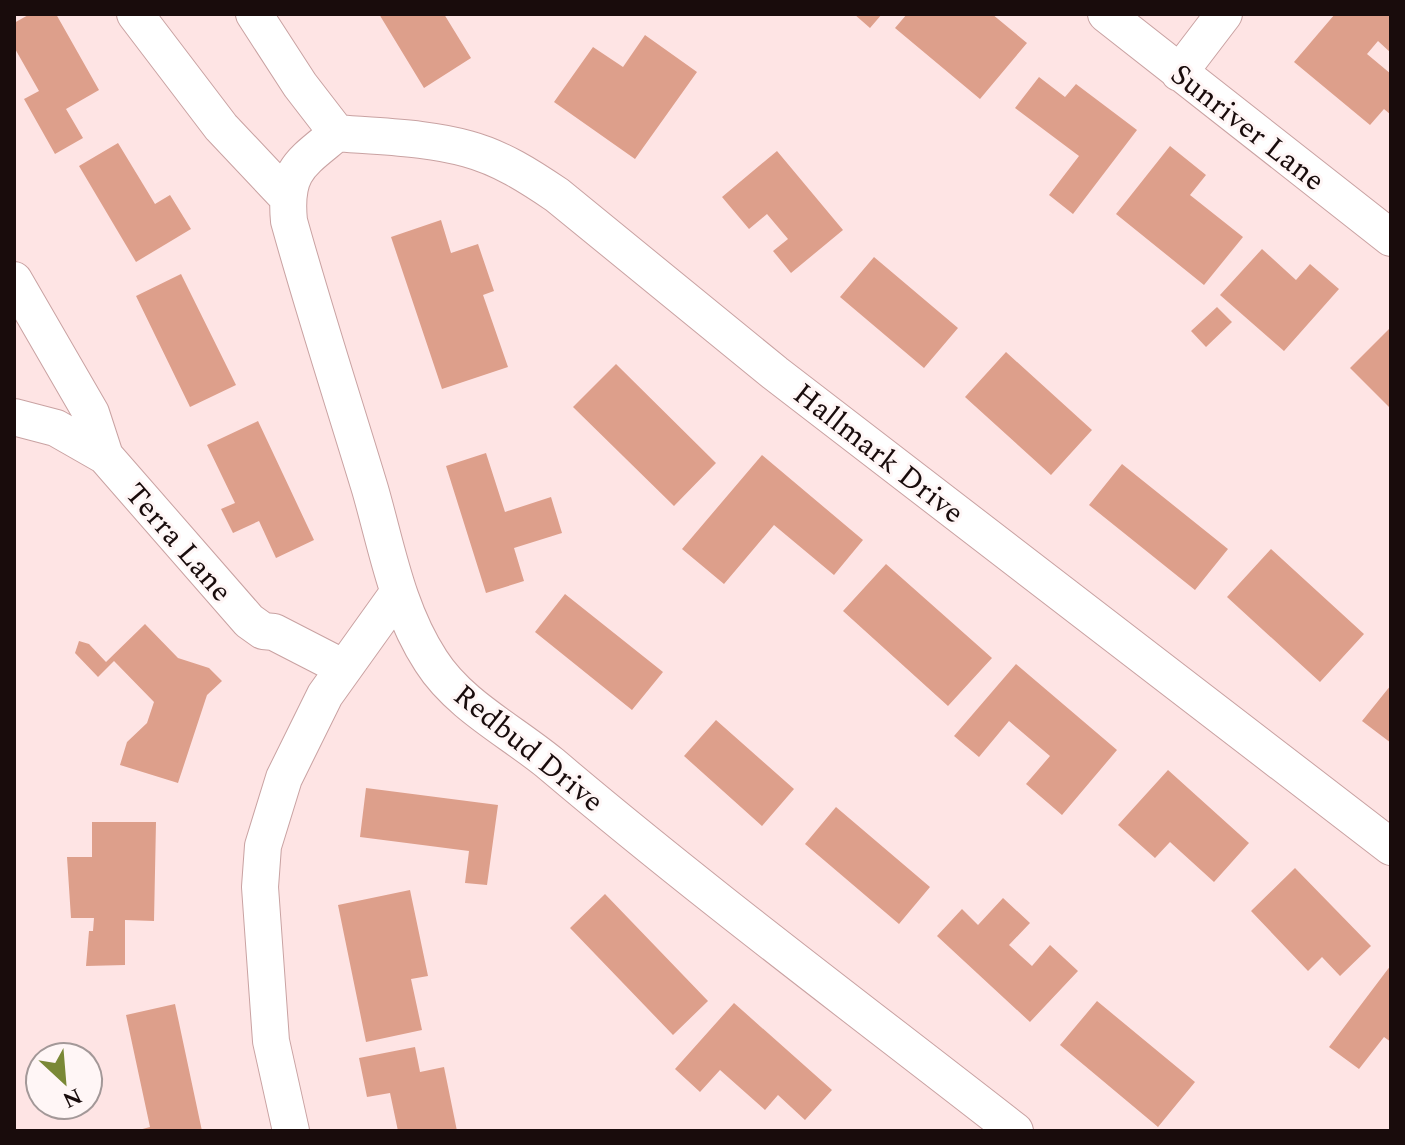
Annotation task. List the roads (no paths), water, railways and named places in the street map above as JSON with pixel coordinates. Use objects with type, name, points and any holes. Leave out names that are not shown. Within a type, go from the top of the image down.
[{"type":"street","points":[[135,14],[221,127],[287,197]]},
{"type":"street","points":[[254,14],[300,85],[337,133],[292,175],[287,197]]},
{"type":"street","name":"Sunriver Lane","points":[[1106,14],[1391,238]]},
{"type":"street","points":[[1179,73],[1224,14]]},
{"type":"street","name":"Hallmark Drive","points":[[337,133],[467,148],[529,175],[775,373],[1391,847]]},
{"type":"street","name":"Redbud Drive","points":[[287,197],[295,242],[378,516],[398,593],[428,657],[456,691],[1015,1131]]},
{"type":"street","points":[[14,280],[91,413],[105,456]]},
{"type":"street","name":"Terra Lane","points":[[14,417],[56,428],[105,456],[249,621],[263,631],[274,632],[344,668]]},
{"type":"street","points":[[291,1131],[271,1041],[260,887],[263,846],[273,810],[297,749],[325,695],[398,593]]}]
